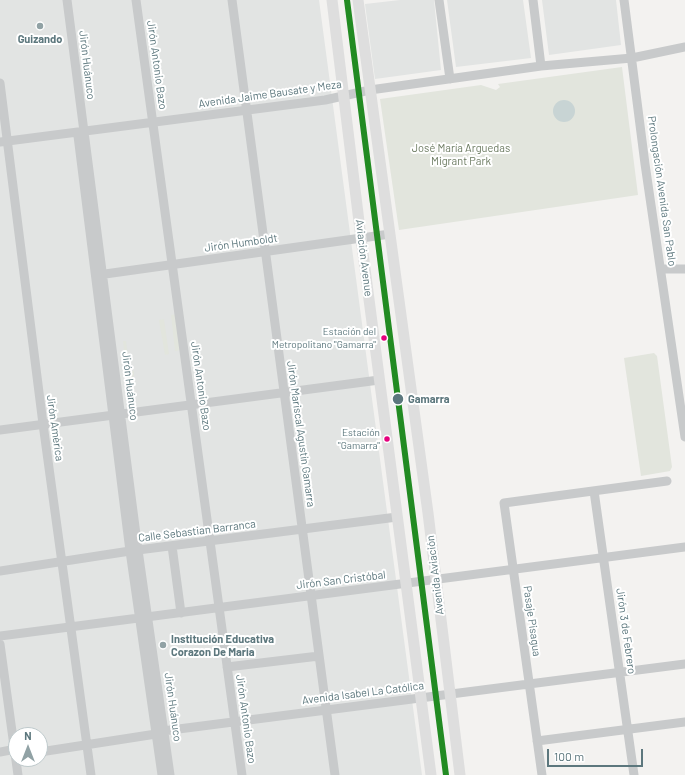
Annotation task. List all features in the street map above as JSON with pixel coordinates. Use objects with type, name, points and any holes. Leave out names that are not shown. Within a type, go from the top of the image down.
[{"type":"main road","name":"Aviación Avenue","points":[[332,0],[397,517]]},
{"type":"main road","points":[[358,0],[390,234]]},
{"type":"main road","name":"Avenida Aviación","points":[[390,234],[436,580],[460,775]]},
{"type":"main road","points":[[397,517],[422,697],[431,775]]},
{"type":"street","name":"Jirón Huánuco","points":[[61,0],[81,131]]},
{"type":"street","name":"Jirón Huánuco","points":[[67,0],[81,131],[134,551],[144,617],[162,775]]},
{"type":"street","name":"Jirón Antonio Bazo","points":[[136,0],[242,775]]},
{"type":"street","name":"Jirón Mariscal Agustín Gamarra","points":[[232,0],[335,775]]},
{"type":"street","points":[[439,0],[450,79]]},
{"type":"street","points":[[533,0],[541,66]]},
{"type":"street","name":"Prolongación Avenida San Pablo","points":[[624,0],[648,184],[683,409],[685,437]]},
{"type":"street","name":"Avenida Jaime Bausate y Meza","points":[[4,142],[247,110],[345,96],[370,90],[541,66],[632,58],[685,47]]},
{"type":"street","name":"Jirón Amèrica","points":[[0,83],[4,142],[25,285],[91,775]]},
{"type":"street","name":"Jirón Humboldt","points":[[99,275],[390,234]]},
{"type":"street","points":[[662,270],[685,270]]},
{"type":"street","points":[[0,430],[379,380]]},
{"type":"street","points":[[594,491],[668,481]]},
{"type":"street","name":"Pasaje Pisagua","points":[[542,775],[504,503],[594,491]]},
{"type":"street","name":"Jirón 3 de Febrero","points":[[594,491],[634,775]]},
{"type":"street","name":"Calle Sebastian Barranca","points":[[0,571],[134,551],[397,517]]},
{"type":"street","points":[[172,546],[181,613]]},
{"type":"street","name":"Jirón San Cristóbal","points":[[0,636],[685,547]]},
{"type":"street","points":[[0,644],[12,727]]},
{"type":"street","points":[[227,667],[319,656]]},
{"type":"street","name":"Avenida Isabel La Católica","points":[[48,750],[86,742],[158,731],[685,664]]},
{"type":"street","points":[[537,741],[685,722]]},
{"type":"street","name":"Jirón Huánuco","points":[[158,731],[170,775]]},
{"type":"street","name":"Avenida Isabel La Católica","points":[[48,745],[86,742]]},
{"type":"shaded area","points":[[0,0],[319,0],[422,775],[0,775]]},
{"type":"shaded area","points":[[400,0],[434,0],[441,70],[375,79],[365,4]]},
{"type":"shaded area","points":[[447,0],[523,0],[531,58],[456,67]]},
{"type":"shaded area","points":[[542,0],[616,0],[621,45],[549,55]]},
{"type":"shaded area","points":[[564,100],[572,103],[575,111],[572,119],[564,122],[556,119],[553,111],[556,103]]},
{"type":"green space","name":"José María Arguedas Migrant Park","points":[[622,67],[638,195],[399,230],[380,99],[481,85],[496,90],[500,87],[498,84]]},
{"type":"green space","points":[[177,314],[181,350],[175,351],[171,315]]},
{"type":"green space","points":[[164,319],[169,354],[165,355],[159,320]]},
{"type":"green space","points":[[123,341],[126,341],[130,371],[134,371],[134,376],[127,379]]},
{"type":"green space","points":[[654,353],[657,356],[672,467],[670,471],[641,476],[624,358]]},
{"type":"transit line","points":[[347,0],[446,775]]},
{"type":"place","name":"Guizando","points":[[40,26]]},
{"type":"place","name":"Estación del Metropolitano \"Gamarra\"","points":[[384,338]]},
{"type":"place","name":"Gamarra","points":[[398,399]]},
{"type":"place","name":"Estación \"Gamarra\"","points":[[387,439]]},
{"type":"place","name":"Institución Educativa Corazon De Maria","points":[[163,645]]}]
